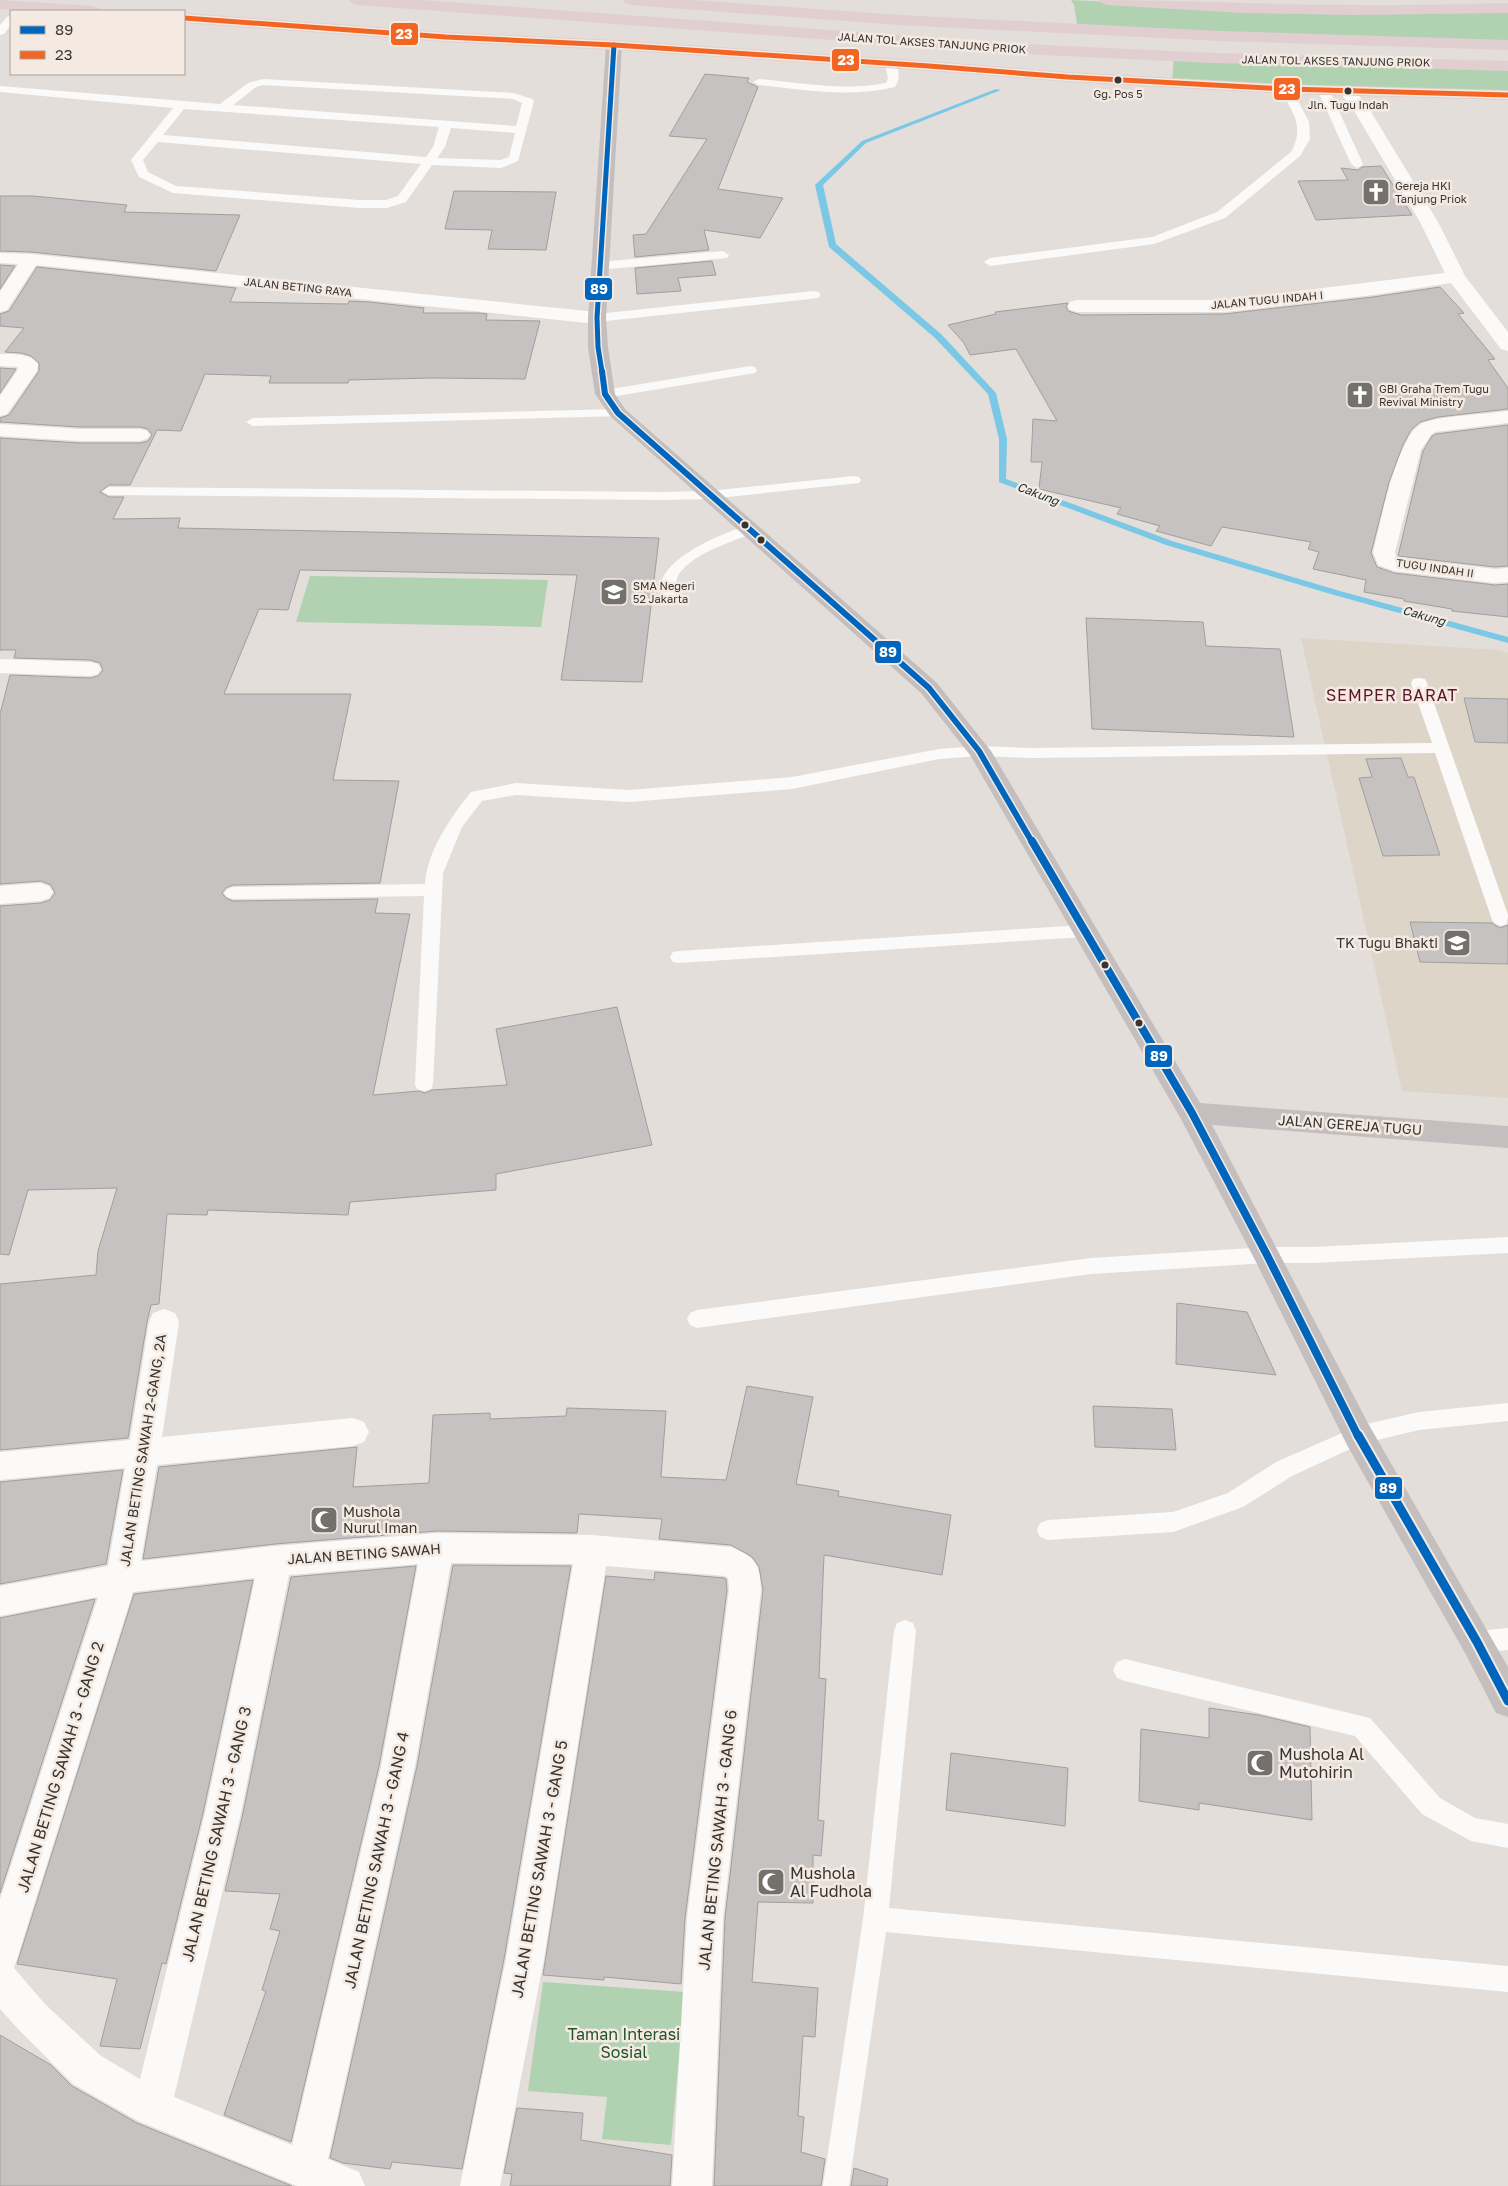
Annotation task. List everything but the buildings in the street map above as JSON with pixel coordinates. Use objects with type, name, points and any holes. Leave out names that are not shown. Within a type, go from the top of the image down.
[{"type":"highway","name":"JALAN TOL AKSES TANJUNG PRIOK","points":[[357,0],[1023,49],[1212,58],[1508,66]]},
{"type":"highway","name":"JALAN TOL AKSES TANJUNG PRIOK","points":[[631,0],[899,20],[1221,36],[1508,45]]},
{"type":"highway","points":[[799,0],[842,4],[899,20]]},
{"type":"highway","points":[[1115,0],[1241,8],[1354,10],[1508,8]]},
{"type":"highway","points":[[0,4],[21,9],[56,10]]},
{"type":"highway","points":[[346,12],[566,27],[581,27],[616,20]]},
{"type":"highway","points":[[185,18],[446,37],[614,45],[929,66],[1068,77],[1286,89],[1508,95]]},
{"type":"main road","points":[[614,45],[598,266],[598,347],[605,394],[618,413],[929,688],[979,751],[1192,1113],[1267,1255],[1358,1435],[1477,1642],[1508,1701]]},
{"type":"main road","name":"JALAN GEREJA TUGU","points":[[1192,1113],[1508,1137]]},
{"type":"street","points":[[1347,91],[1360,107],[1430,222],[1456,277],[1508,345]]},
{"type":"street","name":"JALAN BETING RAYA","points":[[0,258],[31,259],[597,318]]},
{"type":"street","points":[[0,306],[31,259]]},
{"type":"street","name":"JALAN TUGU INDAH I","points":[[1077,306],[1224,306],[1373,289],[1456,277]]},
{"type":"street","points":[[0,360],[17,360],[28,364],[27,371],[0,410]]},
{"type":"street","name":"TUGU INDAH II","points":[[1508,417],[1430,427],[1423,431],[1411,450],[1384,552],[1386,560],[1394,564],[1494,576],[1508,575]]},
{"type":"street","points":[[0,430],[80,435],[140,435]]},
{"type":"street","points":[[0,666],[90,669]]},
{"type":"street","points":[[0,895],[40,892]]},
{"type":"street","name":"JALAN BETING SAWAH 2-GANG, 2A","points":[[121,1578],[130,1539],[164,1322]]},
{"type":"street","points":[[0,1466],[353,1432]]},
{"type":"street","name":"JALAN BETING SAWAH","points":[[0,1600],[121,1578],[275,1561],[437,1548],[592,1550],[731,1562]]},
{"type":"street","name":"JALAN BETING SAWAH 3 - GANG 4","points":[[306,2170],[398,1766],[437,1548]]},
{"type":"street","name":"JALAN BETING SAWAH 3 - GANG 5","points":[[480,2186],[525,1959],[592,1550]]},
{"type":"street","name":"JALAN BETING SAWAH 3 - GANG 3","points":[[152,2106],[223,1813],[275,1561]]},
{"type":"street","name":"JALAN BETING SAWAH 3 - GANG 6","points":[[692,2186],[705,1918],[745,1590],[744,1571],[731,1562]]},
{"type":"street","name":"JALAN BETING SAWAH 3 - GANG 2","points":[[0,1957],[121,1578]]},
{"type":"street","points":[[0,1981],[32,2017],[87,2070],[152,2106],[345,2186]]},
{"type":"lane","points":[[0,32],[10,20]]},
{"type":"lane","points":[[760,82],[877,89],[891,84],[894,78],[891,64]]},
{"type":"lane","points":[[154,138],[430,161],[501,164],[514,160],[528,100],[514,96],[263,82],[252,85],[223,108]]},
{"type":"lane","points":[[0,89],[181,105],[522,130]]},
{"type":"lane","points":[[990,262],[1154,240],[1221,215],[1296,154],[1304,139],[1303,122],[1286,89]]},
{"type":"lane","points":[[1324,90],[1357,164]]},
{"type":"lane","points":[[181,105],[137,160],[143,174],[174,189],[359,204],[387,204],[402,199],[439,147],[446,125]]},
{"type":"lane","points":[[598,266],[723,255]]},
{"type":"lane","points":[[597,318],[814,295]]},
{"type":"lane","points":[[605,394],[750,370]]},
{"type":"lane","points":[[253,422],[618,413]]},
{"type":"lane","points":[[109,491],[652,496],[709,495],[854,480]]},
{"type":"lane","points":[[670,597],[668,584],[673,571],[690,556],[750,529]]},
{"type":"lane","points":[[1419,683],[1501,920]]},
{"type":"lane","points":[[424,1084],[434,873],[454,825],[477,796],[516,789],[629,796],[792,783],[939,754],[979,751],[1440,748]]},
{"type":"lane","points":[[233,893],[433,890]]},
{"type":"lane","points":[[679,957],[1084,931]]},
{"type":"lane","points":[[697,1319],[1091,1266],[1267,1255],[1508,1245]]},
{"type":"lane","points":[[1048,1530],[1173,1522],[1235,1500],[1284,1470],[1358,1435],[1419,1421],[1508,1412]]},
{"type":"lane","points":[[836,2186],[875,1919],[905,1631]]},
{"type":"lane","points":[[1477,1642],[1508,1639]]},
{"type":"lane","points":[[1125,1670],[1362,1726],[1431,1806],[1471,1829],[1508,1836]]},
{"type":"lane","points":[[875,1919],[1508,1979]]},
{"type":"shaded area","points":[[1301,638],[1500,650],[1508,653],[1508,1098],[1402,1091]]},
{"type":"green space","points":[[1071,0],[1241,8],[1508,8],[1508,45],[1070,28],[1077,24],[1074,5]]},
{"type":"green space","points":[[1174,56],[1508,65],[1508,95],[1172,83]]},
{"type":"green space","points":[[310,576],[548,580],[541,627],[296,622]]},
{"type":"green space","name":"Taman Interasi Sosial","points":[[543,1982],[685,1992],[671,2145],[602,2139],[607,2097],[528,2091]]},
{"type":"waterway","name":"Cakung","points":[[998,90],[864,142],[819,185],[832,245],[938,336],[992,393],[1003,439],[1002,480],[1169,543],[1337,593],[1508,640]]},
{"type":"transit line","name":"23","points":[[185,18],[446,37],[614,45],[929,66],[1068,77],[1286,89],[1508,95]]},
{"type":"transit line","name":"89","points":[[614,45],[597,318],[598,347],[605,394],[618,413],[929,688],[979,751],[1192,1113],[1267,1255],[1358,1435],[1477,1642],[1508,1701]]},
{"type":"place","name":"Gg. Pos 5","points":[[1118,80]]},
{"type":"place","name":"Jln. Tugu Indah","points":[[1348,91]]},
{"type":"place","name":"Gereja HKI Tanjung Priok","points":[[1376,192]]},
{"type":"place","name":"GBI Graha Trem Tugu Revival Ministry","points":[[1360,395]]},
{"type":"place","name":"SMA Negeri 52 Jakarta","points":[[614,592]]},
{"type":"place","name":"TK Tugu Bhakti","points":[[1457,943]]},
{"type":"place","name":"Mushola Nurul Iman","points":[[324,1520]]},
{"type":"place","name":"Mushola Al Mutohirin","points":[[1260,1763]]},
{"type":"place","name":"Mushola Al Fudhola","points":[[771,1882]]},
{"type":"district","name":"SEMPER BARAT","points":[[1392,695]]}]
